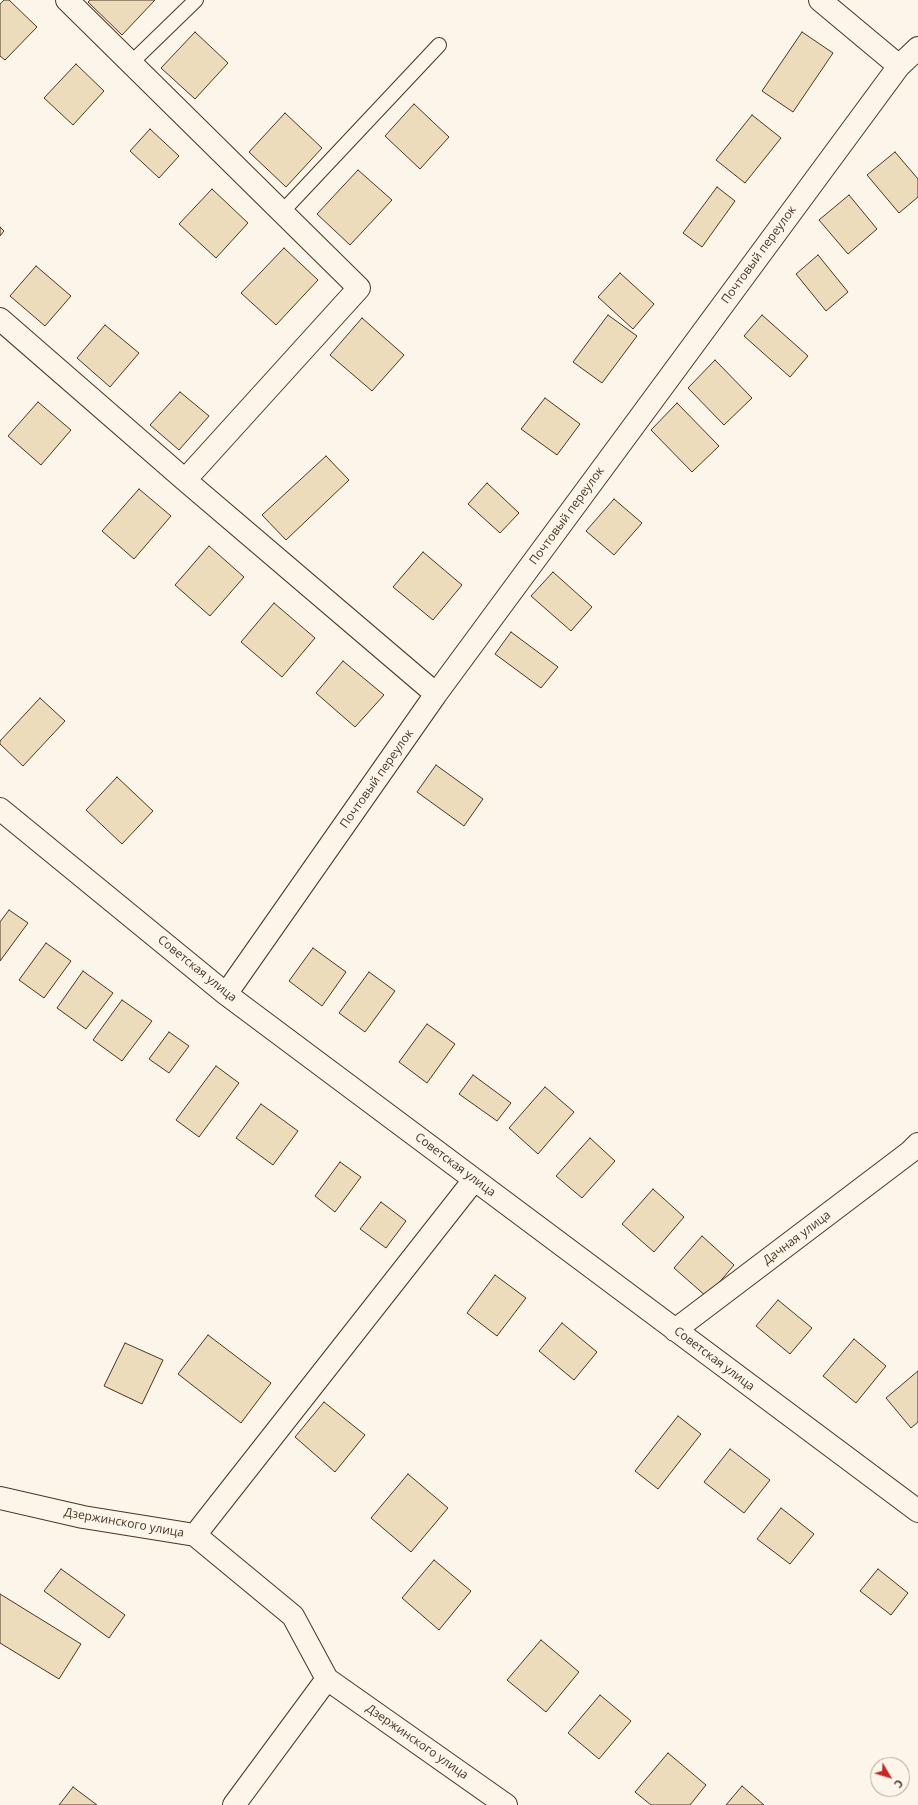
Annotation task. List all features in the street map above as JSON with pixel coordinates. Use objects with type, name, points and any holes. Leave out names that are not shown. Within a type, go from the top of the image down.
[{"type":"street","points":[[67,0],[359,288],[185,480]]},
{"type":"street","points":[[820,0],[899,66]]},
{"type":"street","name":"Почтовый переулок","points":[[226,994],[436,694],[899,66],[918,48]]},
{"type":"street","points":[[0,319],[185,480],[436,694]]},
{"type":"street","name":"Советская улица","points":[[0,809],[226,994],[918,1511]]},
{"type":"street","name":"Дачная улица","points":[[675,1330],[897,1162],[918,1144]]},
{"type":"street","points":[[195,1535],[474,1180]]},
{"type":"street","name":"Дзержинского улица","points":[[0,1498],[83,1517],[195,1535],[293,1616],[327,1679],[506,1805]]},
{"type":"street","points":[[234,1805],[327,1679]]},
{"type":"lane","points":[[131,63],[196,0]]},
{"type":"lane","points":[[282,212],[439,45]]},
{"type":"building","points":[[4,0],[9,0],[37,27],[5,60],[0,56],[0,4]]},
{"type":"building","points":[[90,0],[155,0],[122,35],[88,2]]},
{"type":"building","points":[[195,32],[228,63],[195,99],[161,68]]},
{"type":"building","points":[[802,32],[833,53],[793,112],[762,91]]},
{"type":"building","points":[[76,64],[104,91],[73,125],[44,98]]},
{"type":"building","points":[[414,104],[449,137],[420,169],[385,136]]},
{"type":"building","points":[[285,113],[322,148],[286,187],[249,152]]},
{"type":"building","points":[[752,115],[781,138],[745,183],[716,160]]},
{"type":"building","points":[[150,129],[179,156],[159,178],[130,151]]},
{"type":"building","points":[[895,152],[918,179],[918,197],[899,213],[867,175]]},
{"type":"building","points":[[358,170],[392,200],[350,245],[317,214]]},
{"type":"building","points":[[717,187],[735,201],[702,247],[683,233]]},
{"type":"building","points":[[212,189],[248,223],[216,258],[179,224]]},
{"type":"building","points":[[849,195],[877,229],[848,254],[819,220]]},
{"type":"building","points":[[0,227],[4,231],[0,236]]},
{"type":"building","points":[[284,248],[318,280],[276,325],[241,293]]},
{"type":"building","points":[[818,255],[848,292],[826,311],[796,274]]},
{"type":"building","points":[[36,266],[71,296],[45,326],[10,296]]},
{"type":"building","points":[[620,273],[654,304],[633,329],[598,297]]},
{"type":"building","points":[[608,315],[637,336],[602,383],[573,362]]},
{"type":"building","points":[[762,315],[808,356],[790,377],[744,336]]},
{"type":"building","points":[[362,318],[404,355],[372,391],[330,355]]},
{"type":"building","points":[[105,325],[139,353],[110,387],[77,358]]},
{"type":"building","points":[[715,360],[752,398],[724,425],[688,388]]},
{"type":"building","points":[[180,392],[209,416],[179,450],[150,425]]},
{"type":"building","points":[[545,398],[580,424],[557,455],[521,429]]},
{"type":"building","points":[[38,402],[71,430],[41,465],[8,436]]},
{"type":"building","points":[[677,403],[719,446],[692,472],[651,430]]},
{"type":"building","points":[[326,456],[349,480],[286,540],[262,515]]},
{"type":"building","points":[[487,483],[519,513],[500,533],[468,504]]},
{"type":"building","points":[[139,489],[171,516],[134,559],[102,531]]},
{"type":"building","points":[[614,499],[642,523],[614,555],[586,531]]},
{"type":"building","points":[[209,546],[244,577],[210,616],[175,585]]},
{"type":"building","points":[[423,552],[462,585],[433,620],[393,587]]},
{"type":"building","points":[[553,572],[592,607],[571,631],[531,596]]},
{"type":"building","points":[[274,603],[315,638],[282,677],[241,642]]},
{"type":"building","points":[[511,632],[558,667],[541,688],[495,654]]},
{"type":"building","points":[[343,661],[384,695],[355,727],[316,693]]},
{"type":"building","points":[[40,698],[65,721],[23,766],[0,744],[0,741]]},
{"type":"building","points":[[436,765],[483,799],[464,826],[417,792]]},
{"type":"building","points":[[117,777],[153,811],[122,844],[86,810]]},
{"type":"building","points":[[9,910],[28,923],[0,961],[0,922]]},
{"type":"building","points":[[46,943],[71,961],[44,998],[19,980]]},
{"type":"building","points":[[313,948],[346,972],[322,1006],[289,981]]},
{"type":"building","points":[[83,971],[113,993],[86,1029],[57,1008]]},
{"type":"building","points":[[369,972],[395,991],[365,1032],[339,1013]]},
{"type":"building","points":[[122,1000],[152,1021],[122,1061],[93,1040]]},
{"type":"building","points":[[427,1024],[455,1044],[427,1083],[399,1062]]},
{"type":"building","points":[[169,1032],[189,1046],[169,1073],[149,1059]]},
{"type":"building","points":[[216,1066],[239,1083],[199,1137],[176,1120]]},
{"type":"building","points":[[473,1075],[511,1103],[497,1121],[459,1094]]},
{"type":"building","points":[[545,1087],[574,1112],[538,1154],[509,1128]]},
{"type":"building","points":[[261,1104],[298,1131],[273,1165],[236,1138]]},
{"type":"building","points":[[590,1138],[615,1161],[582,1198],[556,1176]]},
{"type":"building","points":[[340,1162],[361,1177],[335,1212],[315,1196]]},
{"type":"building","points":[[653,1189],[684,1217],[654,1252],[622,1224]]},
{"type":"building","points":[[381,1202],[406,1221],[386,1248],[360,1229]]},
{"type":"building","points":[[702,1236],[734,1265],[707,1297],[674,1268]]},
{"type":"building","points":[[495,1275],[526,1298],[497,1336],[467,1313]]},
{"type":"building","points":[[778,1300],[812,1328],[790,1354],[756,1326]]},
{"type":"building","points":[[562,1323],[597,1352],[574,1380],[539,1351]]},
{"type":"building","points":[[208,1335],[271,1383],[241,1423],[178,1374]]},
{"type":"building","points":[[854,1339],[886,1366],[856,1403],[823,1376]]},
{"type":"building","points":[[125,1343],[163,1360],[142,1404],[104,1386]]},
{"type":"building","points":[[918,1371],[918,1422],[911,1428],[886,1398]]},
{"type":"building","points":[[324,1402],[365,1435],[335,1472],[295,1437]]},
{"type":"building","points":[[678,1416],[701,1434],[658,1489],[635,1471]]},
{"type":"building","points":[[730,1449],[770,1480],[744,1513],[704,1482]]},
{"type":"building","points":[[408,1474],[448,1508],[411,1552],[371,1518]]},
{"type":"building","points":[[781,1508],[814,1534],[790,1564],[757,1539]]},
{"type":"building","points":[[434,1560],[471,1591],[439,1630],[402,1598]]},
{"type":"building","points":[[61,1569],[125,1615],[109,1638],[44,1591]]},
{"type":"building","points":[[878,1569],[908,1593],[891,1615],[860,1591]]},
{"type":"building","points":[[0,1594],[81,1644],[59,1679],[0,1643]]},
{"type":"building","points":[[541,1640],[579,1672],[546,1712],[507,1680]]},
{"type":"building","points":[[600,1695],[631,1721],[599,1759],[568,1733]]},
{"type":"building","points":[[668,1753],[706,1785],[690,1805],[651,1805],[635,1792]]},
{"type":"building","points":[[742,1786],[764,1805],[726,1805]]},
{"type":"building","points":[[73,1787],[97,1805],[59,1805]]}]
